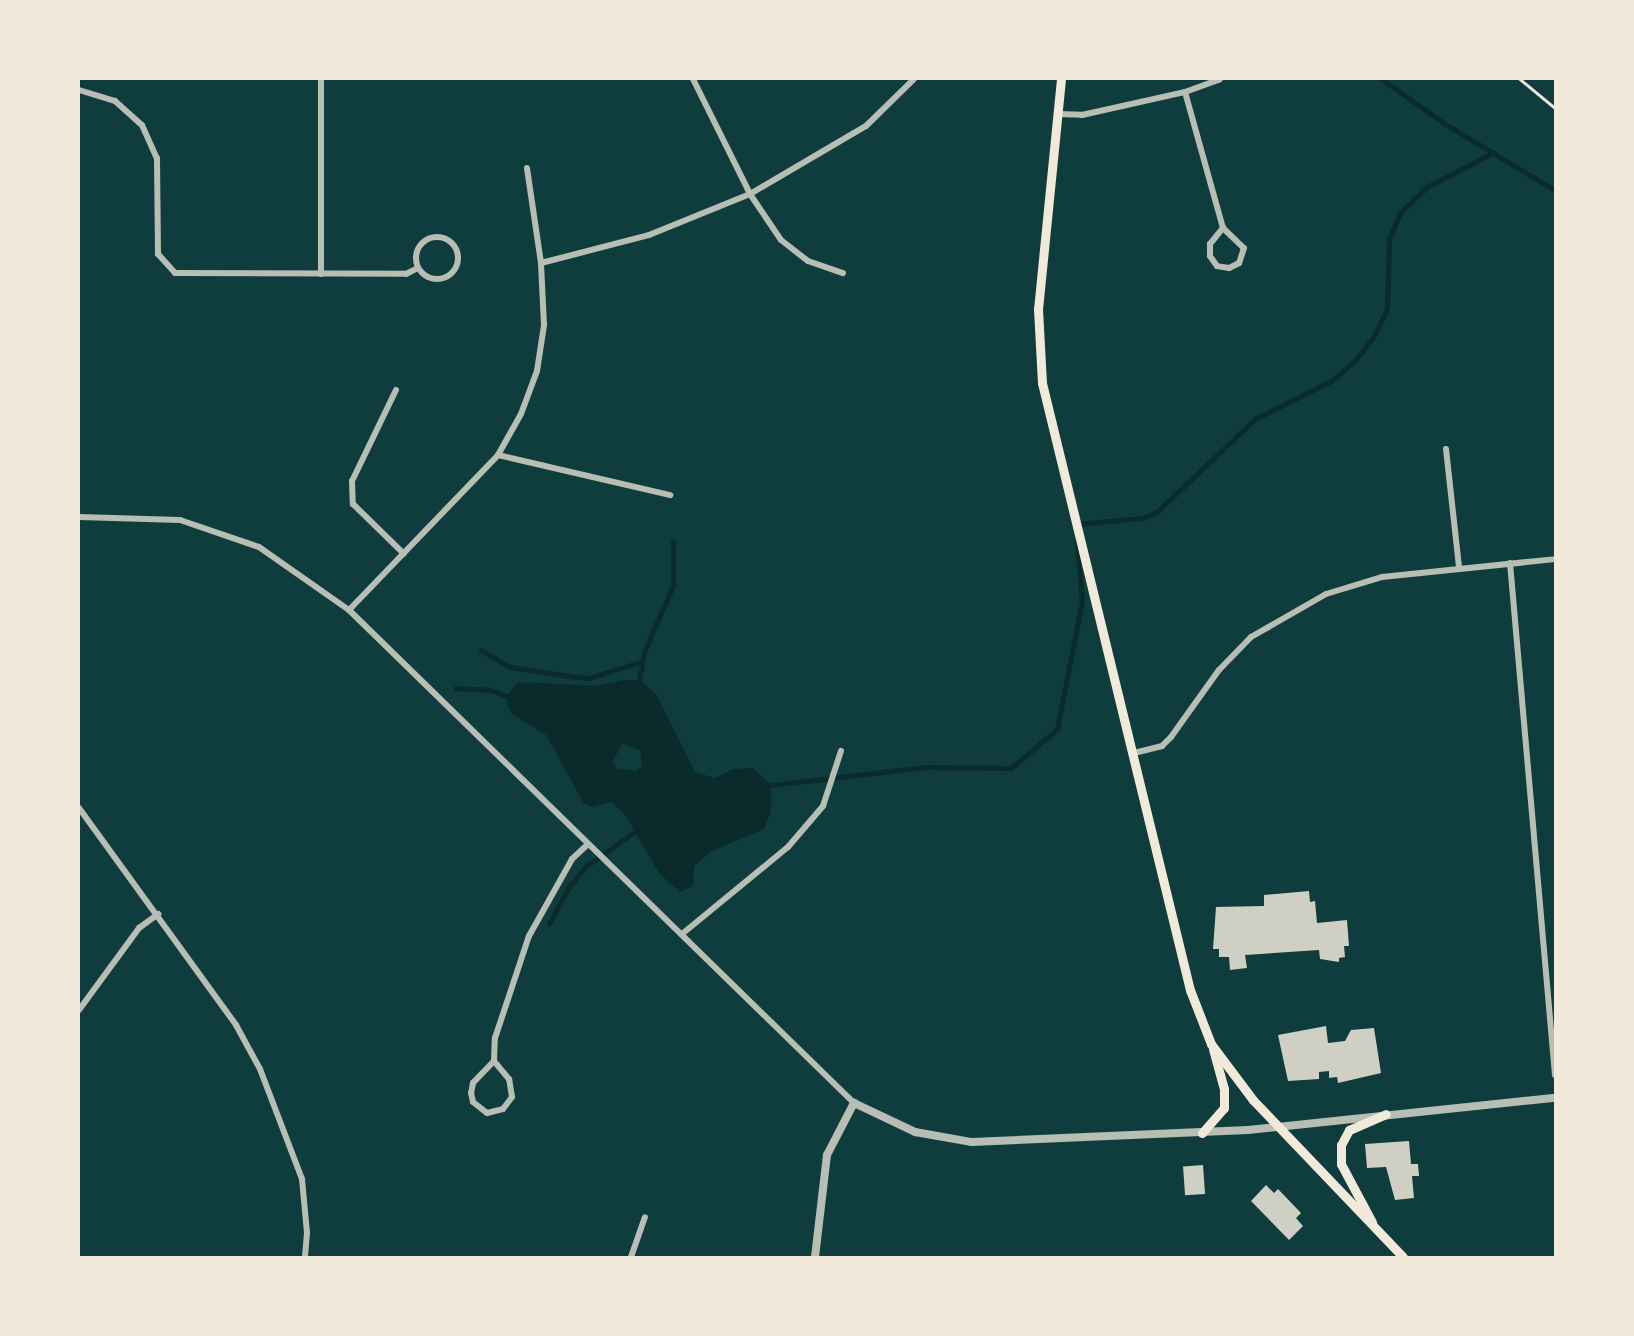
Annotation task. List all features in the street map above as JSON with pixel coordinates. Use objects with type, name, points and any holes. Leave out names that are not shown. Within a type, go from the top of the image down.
[{"type":"main road","points":[[1061,79],[1038,309],[1038,354],[1190,990],[1211,1044],[1224,1089],[1224,1108],[1202,1133]]},
{"type":"main road","points":[[1211,1044],[1275,1125],[1403,1257]]},
{"type":"main road","points":[[1378,1233],[1341,1164],[1341,1144],[1349,1130],[1386,1114]]},
{"type":"street","points":[[321,79],[321,274]]},
{"type":"street","points":[[694,79],[750,194],[781,240],[808,261],[843,273]]},
{"type":"street","points":[[541,263],[649,234],[750,194],[866,126],[914,79]]},
{"type":"street","points":[[1058,114],[1082,115],[1185,92],[1220,79]]},
{"type":"street","points":[[79,90],[115,101],[142,125],[157,158],[158,254],[165,266],[188,276],[406,275],[418,268]]},
{"type":"street","points":[[1185,92],[1223,228],[1244,248],[1239,263],[1229,268],[1217,266],[1210,256],[1210,244],[1223,228]]},
{"type":"street","points":[[348,610],[498,455],[521,414],[537,371],[544,325],[541,263],[527,168]]},
{"type":"street","points":[[444,237],[457,248],[458,264],[447,277],[431,278],[418,268],[417,251],[427,239],[444,237]]},
{"type":"street","points":[[396,390],[352,481],[353,504],[404,554]]},
{"type":"street","points":[[1446,449],[1459,567]]},
{"type":"street","points":[[498,455],[670,495]]},
{"type":"street","points":[[79,517],[180,520],[259,547],[348,610],[853,1103],[915,1132],[954,1141],[1202,1133],[1555,1098]]},
{"type":"street","points":[[1134,753],[1162,746],[1233,654],[1269,624],[1326,594],[1382,577],[1555,559]]},
{"type":"street","points":[[1510,563],[1555,1075]]},
{"type":"street","points":[[682,934],[788,847],[816,815],[823,806],[841,751]]},
{"type":"street","points":[[79,808],[236,1025],[281,1115],[302,1179],[307,1233],[305,1257]]},
{"type":"street","points":[[494,1061],[509,1079],[512,1097],[503,1109],[488,1113],[474,1102],[471,1093],[473,1083],[494,1061],[495,1038],[529,936],[572,859],[588,844]]},
{"type":"street","points":[[79,1010],[139,928],[158,914]]},
{"type":"street","points":[[815,1257],[827,1155],[853,1103]]},
{"type":"street","points":[[631,1257],[645,1217]]},
{"type":"path","points":[[1520,79],[1555,107]]},
{"type":"water","points":[[639,680],[656,694],[695,772],[715,778],[733,769],[753,768],[771,785],[771,812],[764,829],[712,851],[694,866],[693,886],[680,892],[659,873],[626,816],[612,802],[591,807],[583,802],[546,735],[512,714],[507,704],[507,696],[518,682],[594,686]],"holes":[[[622,744],[640,750],[642,765],[636,771],[617,769],[613,761]]]},
{"type":"building","points":[[1309,891],[1310,902],[1315,901],[1317,923],[1347,920],[1349,946],[1344,946],[1345,957],[1339,958],[1339,962],[1320,959],[1319,950],[1245,955],[1247,968],[1230,970],[1229,957],[1219,957],[1219,949],[1213,949],[1216,907],[1264,906],[1264,895]]},
{"type":"building","points":[[1326,1026],[1328,1043],[1345,1041],[1351,1030],[1374,1028],[1381,1073],[1338,1083],[1337,1077],[1329,1078],[1329,1071],[1319,1072],[1319,1079],[1288,1081],[1278,1035]]},
{"type":"building","points":[[1409,1141],[1411,1164],[1418,1164],[1419,1176],[1412,1176],[1414,1198],[1395,1200],[1386,1167],[1367,1168],[1365,1144]]},
{"type":"building","points":[[1203,1165],[1205,1194],[1185,1195],[1183,1166]]},
{"type":"building","points":[[1266,1185],[1274,1193],[1278,1189],[1301,1213],[1296,1218],[1303,1226],[1289,1240],[1251,1201]]},
{"type":"waterway","points":[[1382,79],[1444,123],[1555,190]]},
{"type":"waterway","points":[[1077,524],[1143,518],[1158,511],[1255,419],[1331,381],[1354,362],[1373,338],[1387,309],[1389,240],[1400,213],[1427,187],[1493,153]]},
{"type":"waterway","points":[[771,785],[924,767],[1011,768],[1057,729],[1082,602],[1077,541]]},
{"type":"waterway","points":[[639,680],[645,650],[673,586],[673,542]]},
{"type":"waterway","points":[[481,650],[511,667],[589,678],[641,662]]},
{"type":"waterway","points":[[456,688],[490,690],[507,696]]},
{"type":"waterway","points":[[549,924],[567,890],[585,867],[633,833]]}]
